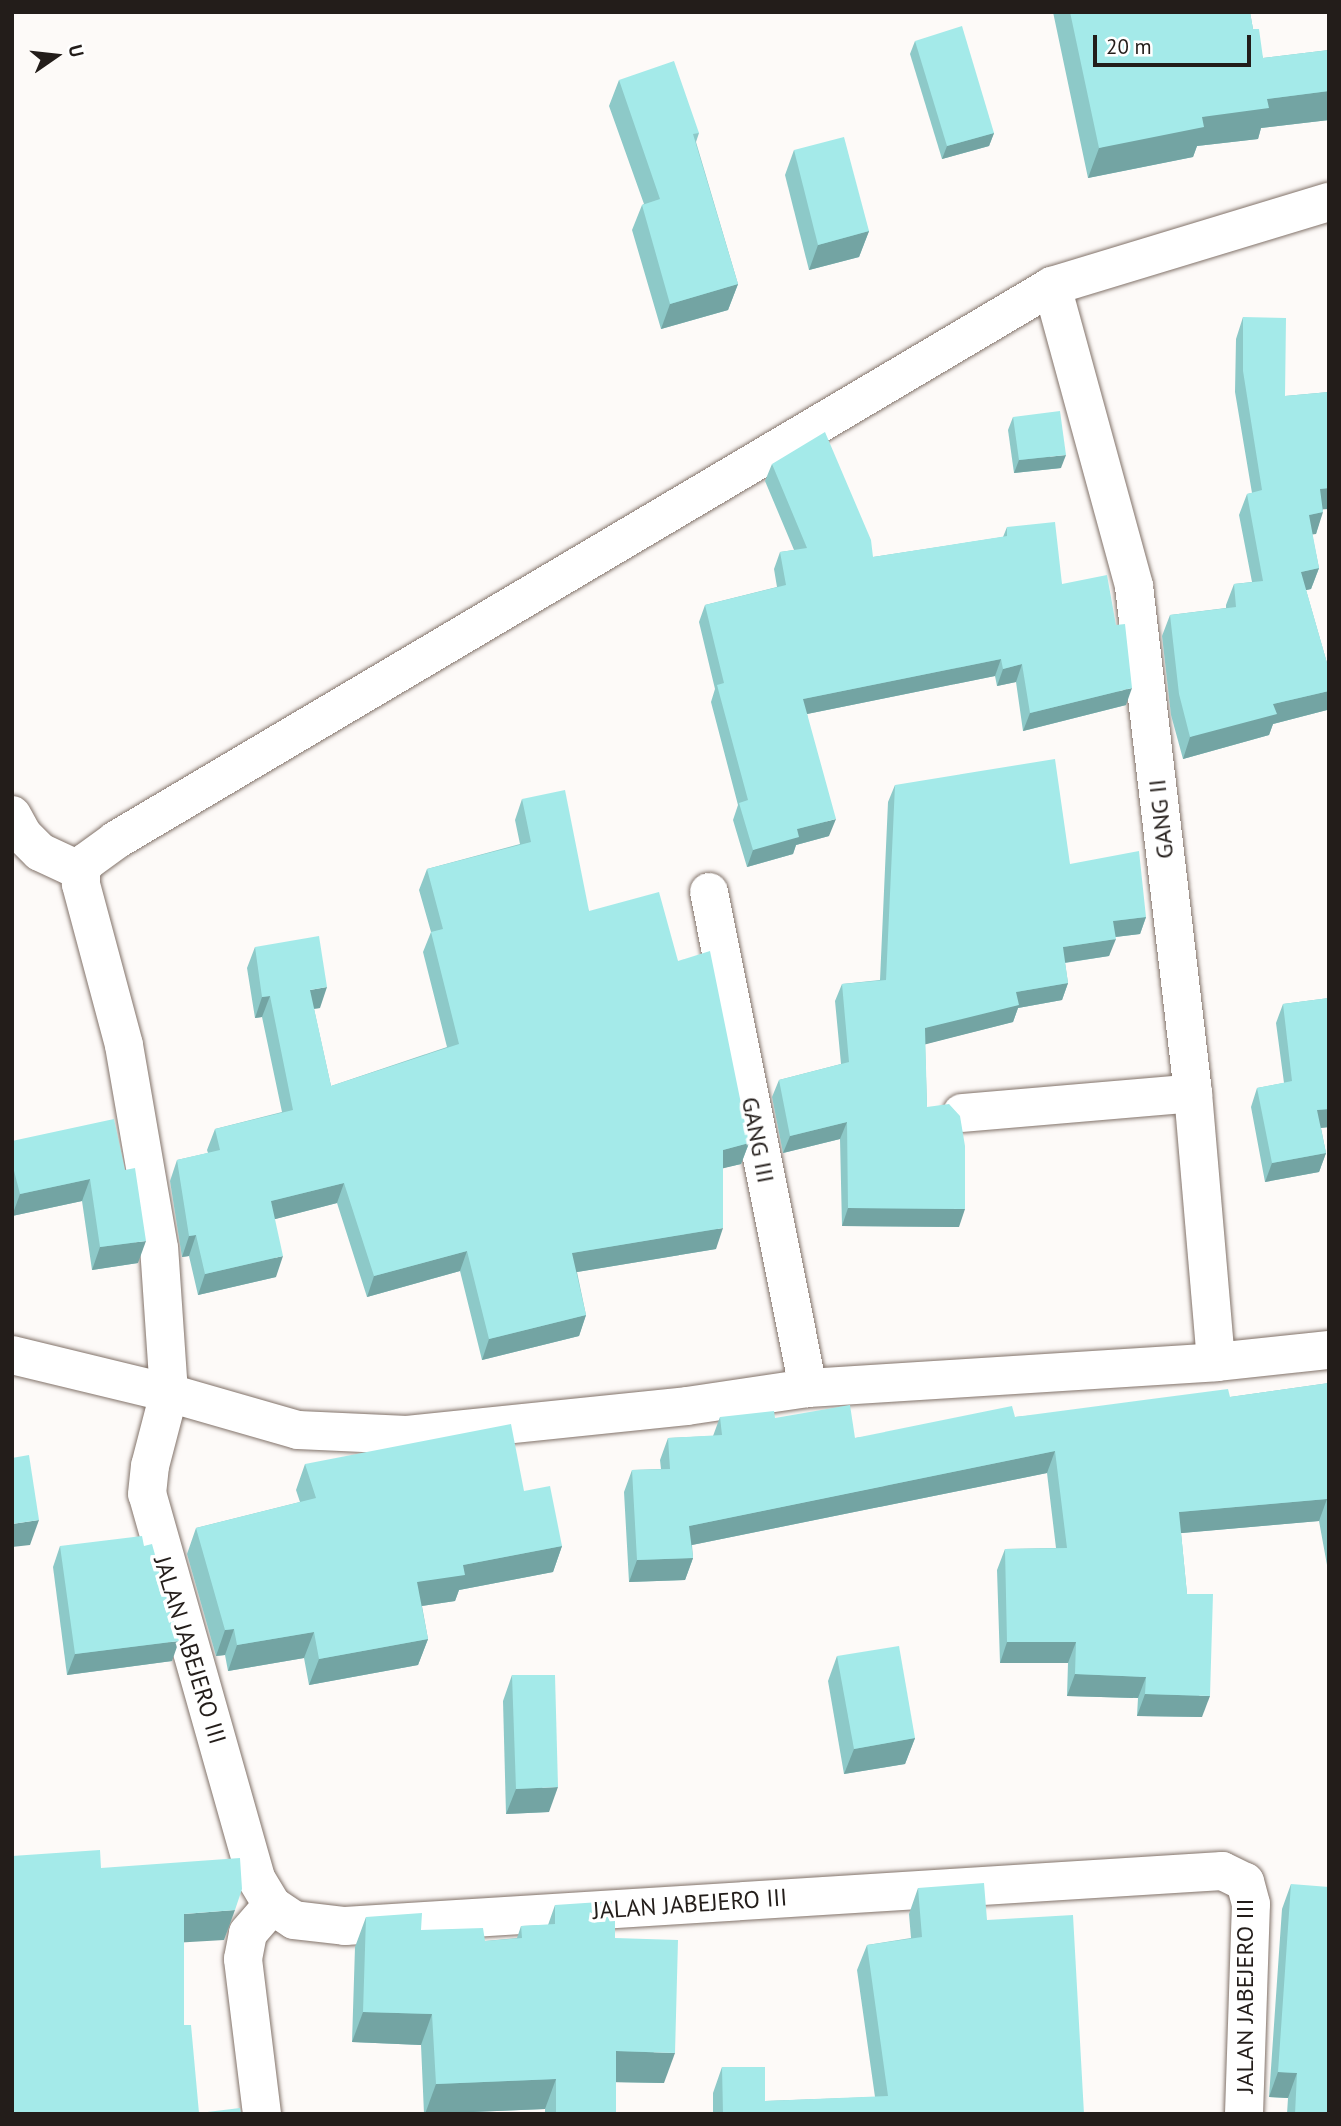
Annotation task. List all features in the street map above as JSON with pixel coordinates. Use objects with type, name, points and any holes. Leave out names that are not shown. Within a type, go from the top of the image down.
[{"type":"street","points":[[12,815],[23,835],[40,852],[81,871],[86,862],[128,833],[1052,286],[1329,202]]},
{"type":"street","name":"GANG II","points":[[1052,286],[1134,586],[1193,1093],[1216,1362]]},
{"type":"street","name":"JALAN JABEJERO III","points":[[81,871],[81,884],[124,1045],[159,1248],[169,1393],[150,1466],[147,1494],[157,1539],[256,1878],[272,1905],[295,1920],[345,1926],[1222,1871],[1245,1882],[1251,1904],[1244,2114]]},
{"type":"street","name":"GANG III","points":[[709,892],[808,1388]]},
{"type":"street","points":[[962,1114],[1193,1093]]},
{"type":"street","points":[[12,1355],[169,1393],[298,1430],[407,1435],[687,1406],[808,1388],[1216,1362],[1329,1350]]},
{"type":"street","points":[[262,2114],[243,1959],[248,1933],[272,1905]]},
{"type":"building","points":[[1070,12],[1250,12],[1253,29],[1259,29],[1263,58],[1329,50],[1329,91],[1267,99],[1269,108],[1202,117],[1204,127],[1099,148]]},
{"type":"building","points":[[962,26],[994,133],[947,146],[915,41]]},
{"type":"building","points":[[674,61],[699,133],[693,134],[738,284],[670,304],[642,205],[660,199],[619,80]]},
{"type":"building","points":[[844,137],[869,231],[818,245],[794,150]]},
{"type":"building","points":[[1243,317],[1286,318],[1285,396],[1329,392],[1329,488],[1320,489],[1323,512],[1309,515],[1319,568],[1301,572],[1329,670],[1329,691],[1273,704],[1277,714],[1190,737],[1179,694],[1170,615],[1236,607],[1234,584],[1263,581],[1247,494],[1262,490],[1243,371]]},
{"type":"building","points":[[1060,411],[1066,455],[1019,460],[1013,417]]},
{"type":"building","points":[[825,432],[871,540],[873,557],[1007,536],[1007,527],[1055,522],[1062,584],[1107,575],[1116,625],[1125,624],[1132,688],[1030,713],[1022,664],[1003,669],[1001,659],[803,699],[836,819],[797,829],[799,837],[753,850],[739,803],[748,800],[717,685],[724,683],[705,605],[786,585],[780,552],[807,548],[772,464]]},
{"type":"building","points":[[1055,759],[1070,864],[1139,851],[1146,917],[1113,921],[1116,939],[1063,947],[1068,983],[1016,992],[1019,1005],[925,1028],[927,1107],[949,1104],[960,1116],[965,1146],[965,1209],[848,1208],[847,1122],[790,1136],[779,1080],[849,1062],[842,984],[886,980],[895,785]]},
{"type":"building","points":[[565,790],[589,911],[659,892],[678,961],[710,951],[749,1143],[723,1150],[723,1228],[572,1253],[586,1315],[489,1339],[467,1251],[374,1276],[344,1183],[271,1201],[283,1256],[205,1274],[196,1235],[189,1236],[177,1160],[220,1150],[215,1129],[293,1110],[270,996],[262,997],[255,947],[319,936],[327,987],[310,990],[331,1086],[459,1044],[431,932],[443,929],[427,869],[531,842],[522,799]]},
{"type":"building","points":[[1329,998],[1329,1109],[1317,1110],[1326,1153],[1272,1163],[1257,1088],[1292,1081],[1283,1004]]},
{"type":"building","points":[[114,1119],[125,1170],[135,1168],[146,1241],[100,1247],[90,1179],[20,1194],[12,1163],[12,1141]]},
{"type":"building","points":[[1329,1383],[1329,1508],[1327,1499],[1179,1512],[1187,1594],[1213,1594],[1210,1696],[1145,1694],[1146,1677],[1075,1674],[1076,1642],[1007,1642],[1005,1549],[1067,1548],[1055,1451],[689,1526],[693,1558],[637,1560],[632,1470],[670,1469],[668,1438],[722,1435],[720,1417],[774,1411],[775,1418],[850,1405],[855,1438],[1012,1406],[1015,1417],[1228,1389],[1230,1397]]},
{"type":"building","points":[[511,1424],[524,1491],[550,1486],[562,1546],[463,1565],[465,1575],[417,1582],[428,1639],[319,1659],[314,1632],[237,1645],[234,1629],[225,1630],[196,1528],[316,1498],[305,1464]]},
{"type":"building","points":[[29,1455],[39,1520],[12,1524],[12,1458]]},
{"type":"building","points":[[142,1536],[144,1546],[152,1544],[179,1641],[75,1654],[60,1546]]},
{"type":"building","points":[[899,1646],[915,1738],[854,1749],[837,1656]]},
{"type":"building","points":[[512,1675],[555,1675],[558,1787],[516,1789]]},
{"type":"building","points":[[100,1850],[101,1868],[240,1858],[242,1889],[235,1910],[184,1914],[184,2025],[191,2025],[199,2113],[240,2108],[241,2114],[12,2114],[12,1856]]},
{"type":"building","points":[[984,1883],[987,1920],[1073,1915],[1084,2114],[723,2114],[722,2067],[765,2067],[765,2101],[888,2096],[867,1945],[922,1937],[918,1888]]},
{"type":"building","points":[[1291,1884],[1329,1887],[1329,2114],[1295,2114],[1297,2073],[1278,2072]]},
{"type":"building","points":[[615,1901],[615,1938],[678,1940],[675,2053],[616,2051],[616,2114],[556,2114],[556,2079],[436,2084],[432,2014],[363,2012],[366,1917],[422,1913],[421,1930],[483,1928],[485,1941],[522,1938],[521,1926],[555,1924],[555,1905]]}]
